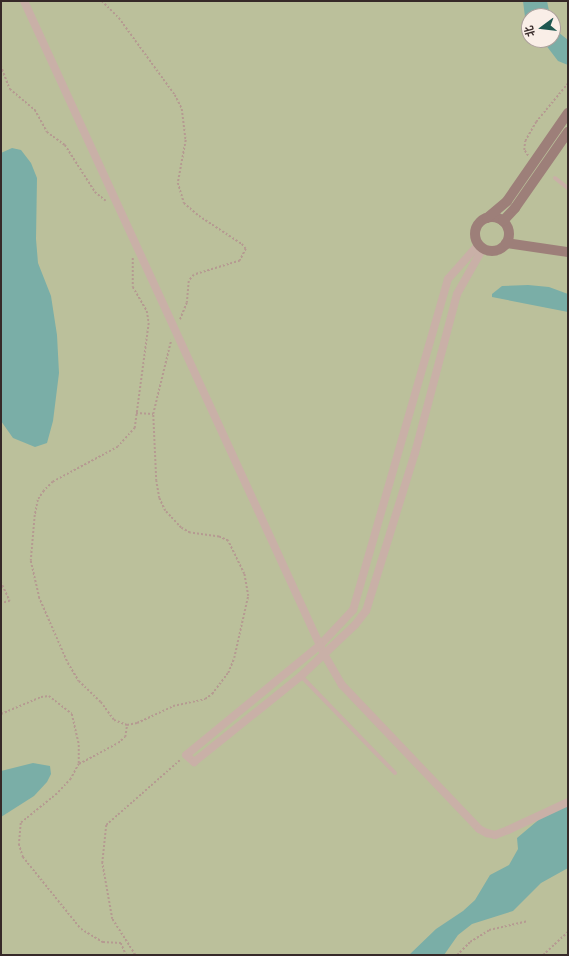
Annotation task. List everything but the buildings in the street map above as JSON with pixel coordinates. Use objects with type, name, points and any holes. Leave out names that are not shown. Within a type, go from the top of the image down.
[{"type":"street","points":[[24,1],[324,654],[342,685],[479,829],[495,835],[568,802]]},
{"type":"street","points":[[481,246],[448,279],[353,610],[320,645],[186,755],[194,762],[301,676],[355,625],[366,611],[415,453],[457,294],[481,246],[476,229],[507,201],[568,113]]},
{"type":"street","points":[[503,221],[515,208],[568,132]]},
{"type":"street","points":[[488,218],[503,221]]},
{"type":"street","points":[[503,221],[509,234],[506,244]]},
{"type":"street","points":[[481,246],[493,250],[506,244],[568,252]]},
{"type":"lane","points":[[555,178],[568,188]]},
{"type":"lane","points":[[301,676],[395,773]]},
{"type":"path","points":[[102,1],[119,18],[175,95],[182,109],[186,140],[178,183],[184,202],[199,216],[242,244],[246,249],[240,261],[194,275],[187,288],[187,303],[168,348],[154,414],[156,481],[165,511],[181,528],[190,533],[219,537],[228,541],[244,574],[248,596],[234,658],[228,673],[212,694],[205,699],[173,706],[137,723],[127,725],[114,720],[101,702],[79,681],[68,664],[39,597],[31,561],[35,515],[38,500],[44,491],[53,482],[118,447],[135,428],[149,323],[147,311],[133,287],[134,257]]},
{"type":"path","points":[[1,66],[10,89],[35,110],[47,132],[65,145],[95,192],[108,203]]},
{"type":"path","points":[[532,160],[524,150],[525,141],[536,122],[568,83]]},
{"type":"path","points":[[136,413],[154,414]]},
{"type":"path","points":[[1,582],[10,601],[1,604]]},
{"type":"path","points":[[1,714],[41,696],[49,696],[72,714],[75,722],[79,764],[71,779],[57,794],[21,823],[19,844],[23,857],[81,929],[103,942],[120,943],[126,955]]},
{"type":"path","points":[[79,764],[118,743],[125,737],[127,725]]},
{"type":"path","points":[[135,955],[112,919],[102,863],[106,825],[186,755]]},
{"type":"path","points":[[457,955],[470,942],[484,933],[527,922]]},
{"type":"path","points":[[543,955],[568,932]]},
{"type":"green space","points":[[1,1],[568,1],[568,955],[1,955]]},
{"type":"water","points":[[523,1],[547,1],[548,8],[524,8]]},
{"type":"water","points":[[561,34],[568,40],[568,65],[558,61],[548,48],[561,48]]},
{"type":"water","points":[[12,148],[21,150],[31,163],[37,178],[36,239],[38,263],[51,296],[57,335],[59,373],[53,421],[47,443],[35,447],[13,438],[1,421],[1,153]]},
{"type":"water","points":[[528,285],[549,287],[568,294],[568,312],[492,297],[492,294],[502,286]]},
{"type":"water","points":[[33,763],[50,766],[51,774],[47,782],[34,796],[1,817],[1,771]]},
{"type":"water","points":[[568,800],[568,868],[541,883],[513,911],[472,924],[458,935],[444,955],[409,955],[436,929],[463,911],[475,900],[490,875],[509,865],[518,849],[517,838],[561,801]]}]
